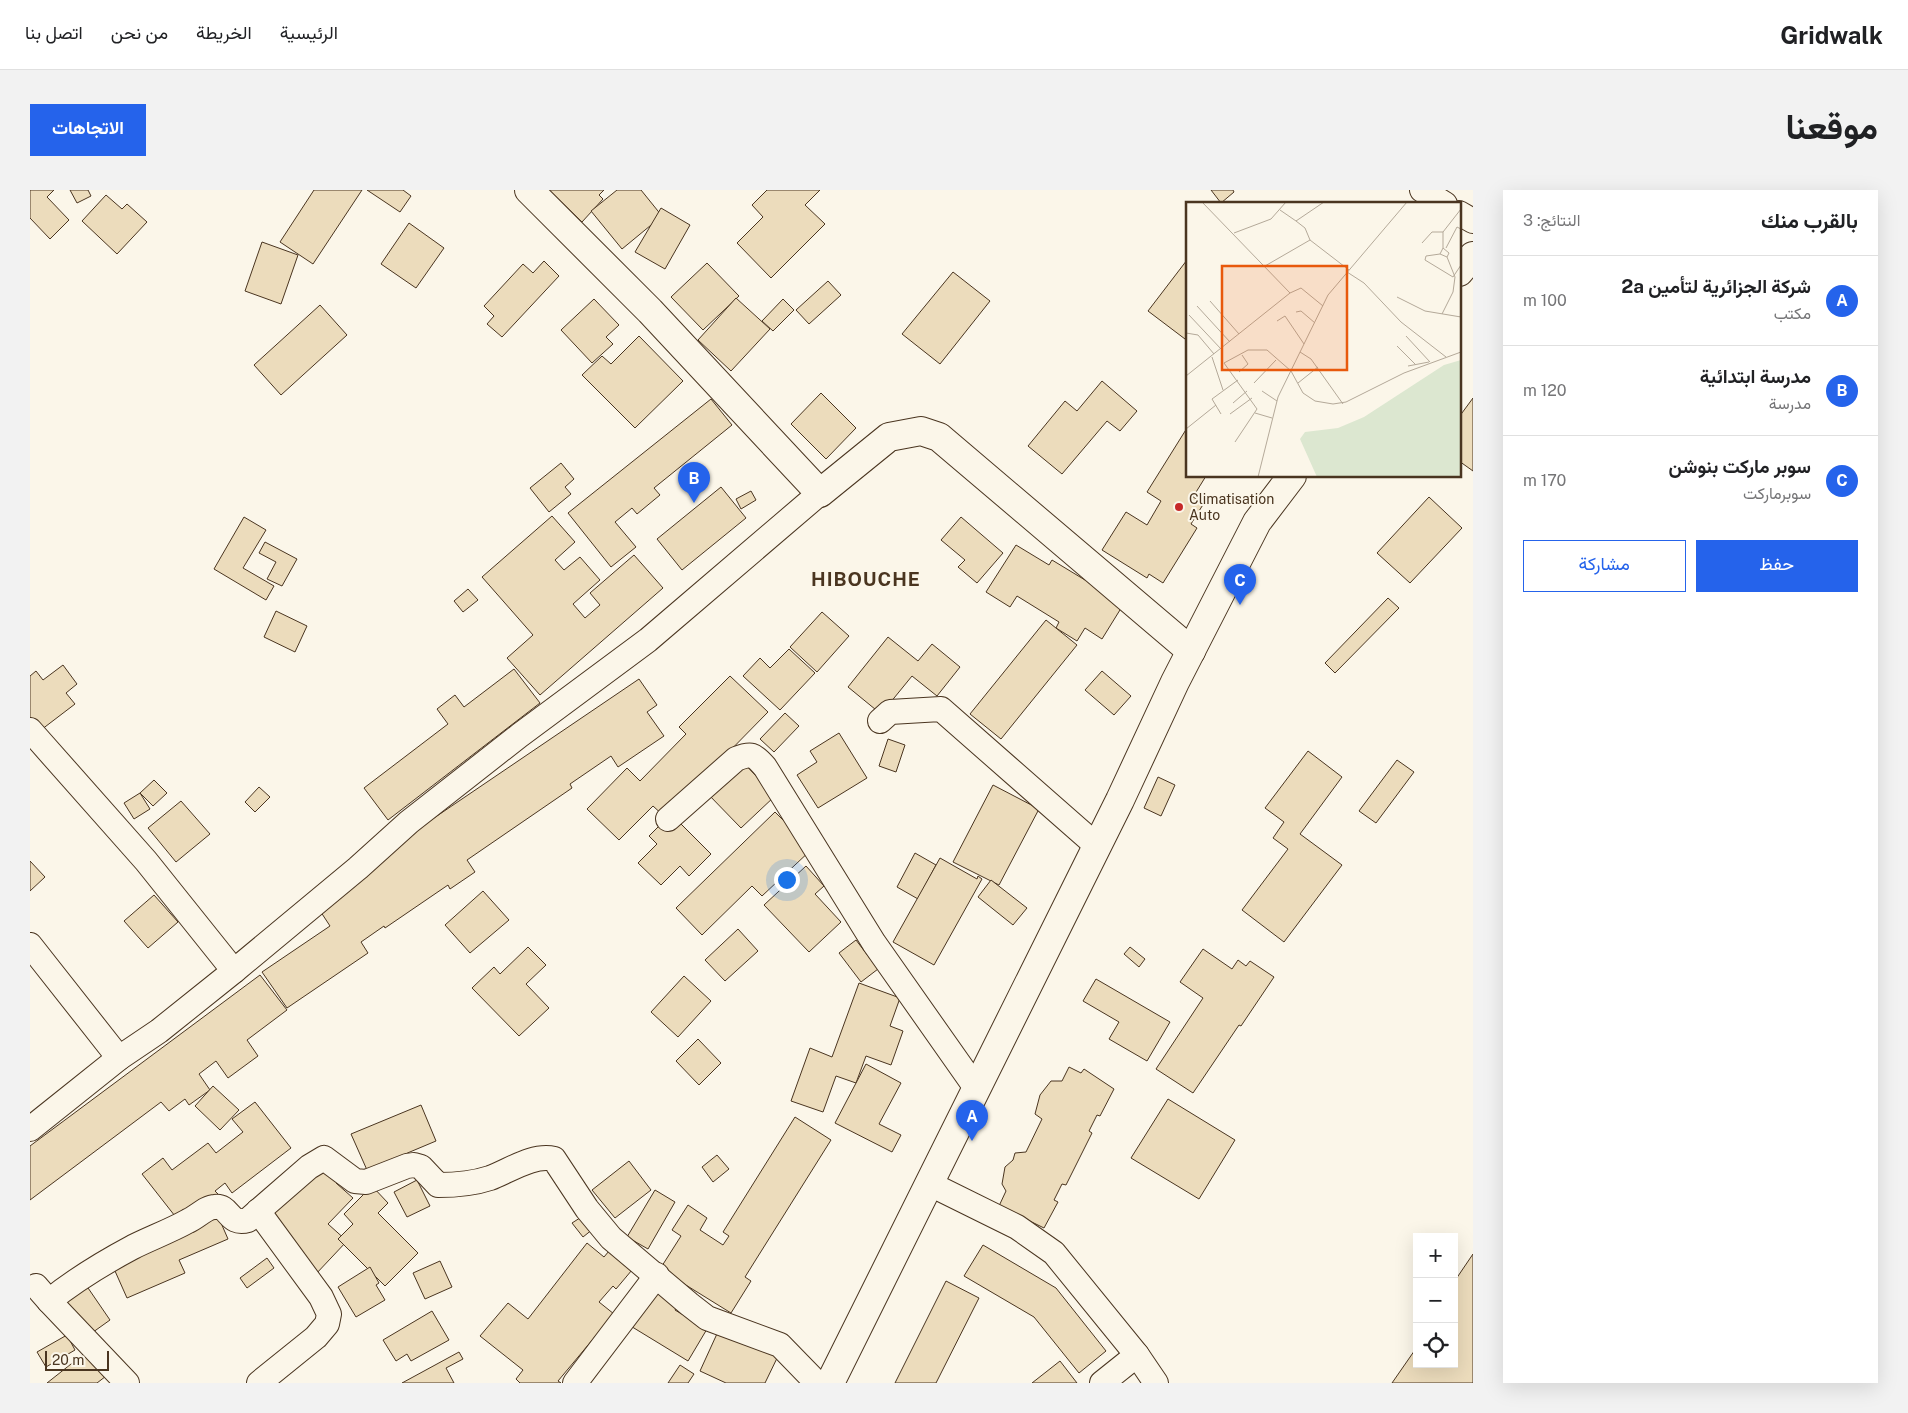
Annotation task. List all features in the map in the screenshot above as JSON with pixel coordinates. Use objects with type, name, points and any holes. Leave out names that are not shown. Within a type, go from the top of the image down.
[{"type":"main road","points":[[530,190],[650,311],[820,493],[889,437],[921,431],[939,437],[1191,651]]},
{"type":"main road","points":[[1460,271],[1473,256]]},
{"type":"main road","points":[[830,1383],[1097,846],[1191,651],[1257,522],[1290,478]]},
{"type":"street","points":[[1422,190],[1441,202]]},
{"type":"street","points":[[1460,214],[1473,221]]},
{"type":"street","points":[[30,1129],[119,1058],[159,1030],[234,971],[358,868],[409,822],[520,735],[648,640],[820,493]]},
{"type":"street","points":[[880,721],[890,712],[941,709],[1097,846]]},
{"type":"street","points":[[30,730],[146,861],[234,971]]},
{"type":"street","points":[[668,819],[736,759],[748,754],[757,757],[874,942],[976,1088]]},
{"type":"street","points":[[30,945],[119,1058]]},
{"type":"street","points":[[119,1380],[42,1294],[74,1280],[133,1247],[190,1221],[210,1208],[217,1206],[222,1208],[233,1219],[241,1222],[248,1220],[308,1167],[324,1158],[356,1181],[366,1182],[414,1165],[421,1167],[438,1185],[446,1185],[487,1178],[536,1159],[547,1157],[554,1159],[587,1209],[610,1238],[707,1318],[780,1345],[817,1383]]},
{"type":"street","points":[[928,1183],[1018,1227],[1054,1253],[1137,1355],[1156,1383]]},
{"type":"street","points":[[258,1211],[321,1297],[329,1314],[327,1324],[316,1337],[259,1383]]},
{"type":"street","points":[[576,1383],[657,1276]]},
{"type":"street","points":[[1102,1383],[1137,1355]]},
{"type":"building","points":[[30,190],[54,190],[47,197],[69,220],[50,239],[30,218]]},
{"type":"building","points":[[70,190],[88,190],[91,196],[77,203]]},
{"type":"building","points":[[314,190],[362,190],[313,264],[280,242]]},
{"type":"building","points":[[367,190],[403,190],[411,196],[400,212]]},
{"type":"building","points":[[549,190],[604,190],[599,195],[603,199],[582,222]]},
{"type":"building","points":[[617,190],[641,190],[662,216],[622,249],[591,211]]},
{"type":"building","points":[[767,190],[820,190],[805,205],[825,224],[771,278],[737,243],[763,217],[752,205]]},
{"type":"building","points":[[1211,190],[1233,190],[1234,192],[1220,202]]},
{"type":"building","points":[[106,195],[122,209],[127,204],[147,222],[117,254],[82,221]]},
{"type":"building","points":[[661,208],[690,225],[665,269],[635,252]]},
{"type":"building","points":[[409,223],[444,248],[416,288],[381,264]]},
{"type":"building","points":[[262,242],[298,255],[281,304],[245,291]]},
{"type":"building","points":[[544,261],[559,276],[502,337],[487,324],[494,316],[484,306],[523,264],[533,273]]},
{"type":"building","points":[[1186,261],[1186,338],[1148,311]]},
{"type":"building","points":[[707,263],[739,296],[703,330],[671,297]]},
{"type":"building","points":[[953,272],[990,301],[940,364],[902,334]]},
{"type":"building","points":[[828,281],[841,295],[809,324],[796,310]]},
{"type":"building","points":[[736,298],[770,329],[731,371],[698,340]]},
{"type":"building","points":[[594,299],[619,325],[606,337],[613,344],[592,363],[561,330]]},
{"type":"building","points":[[783,299],[794,310],[773,331],[762,321]]},
{"type":"building","points":[[320,305],[347,335],[281,395],[254,365]]},
{"type":"building","points":[[639,336],[683,381],[635,428],[582,375],[602,356],[611,364]]},
{"type":"building","points":[[1102,381],[1137,411],[1120,431],[1107,421],[1062,474],[1028,446],[1065,401],[1077,411]]},
{"type":"building","points":[[821,393],[856,428],[826,459],[791,424]]},
{"type":"building","points":[[1473,398],[1473,471],[1460,462],[1460,416]]},
{"type":"building","points":[[711,399],[732,425],[654,488],[660,495],[637,514],[632,508],[615,522],[636,547],[611,567],[568,513]]},
{"type":"building","name":"Climatisation Auto","points":[[1186,430],[1186,478],[1205,478],[1193,497],[1204,503],[1191,524],[1197,528],[1163,583],[1149,574],[1147,578],[1102,550],[1126,512],[1147,525],[1161,501],[1147,492]]},
{"type":"building","points":[[561,463],[574,479],[565,487],[571,494],[549,512],[530,488]]},
{"type":"building","points":[[721,487],[746,518],[682,570],[657,539]]},
{"type":"building","points":[[751,491],[756,500],[741,509],[736,499]]},
{"type":"building","points":[[1429,497],[1462,528],[1410,583],[1377,553]]},
{"type":"building","points":[[552,516],[575,542],[555,560],[564,570],[580,557],[600,580],[573,604],[585,618],[600,605],[590,593],[634,555],[663,588],[540,695],[507,658],[533,635],[482,577]]},
{"type":"building","points":[[244,517],[266,530],[243,568],[274,586],[266,600],[214,569]]},
{"type":"building","points":[[961,517],[1003,553],[977,583],[958,567],[965,560],[941,540]]},
{"type":"building","points":[[265,542],[297,559],[282,586],[267,579],[276,562],[259,553]]},
{"type":"building","points":[[1016,545],[1049,565],[1052,560],[1085,580],[1090,572],[1128,597],[1102,639],[1085,628],[1077,641],[1056,628],[1059,622],[1017,596],[1010,607],[986,592]]},
{"type":"building","points":[[468,589],[478,600],[463,612],[454,601]]},
{"type":"building","points":[[1388,598],[1399,608],[1335,673],[1325,663]]},
{"type":"building","points":[[276,611],[307,626],[295,652],[264,637]]},
{"type":"building","points":[[822,612],[849,636],[817,672],[790,647]]},
{"type":"building","points":[[1046,620],[1077,645],[1001,739],[970,714]]},
{"type":"building","points":[[888,637],[918,661],[932,644],[960,667],[937,696],[912,676],[881,714],[848,687]]},
{"type":"building","points":[[789,649],[815,673],[780,710],[743,676],[760,658],[770,668]]},
{"type":"building","points":[[63,665],[77,684],[66,693],[75,704],[37,733],[30,724],[30,676],[36,671],[43,680]]},
{"type":"building","points":[[514,669],[540,703],[388,820],[364,788],[448,724],[437,709],[455,695],[464,707]]},
{"type":"building","points":[[1102,671],[1131,696],[1114,715],[1085,690]]},
{"type":"building","points":[[730,676],[768,712],[665,817],[653,806],[619,840],[587,809],[627,768],[640,781],[686,734],[679,727]]},
{"type":"building","points":[[639,679],[657,705],[647,712],[664,736],[618,767],[611,756],[570,784],[572,788],[467,860],[475,872],[450,889],[448,885],[361,942],[368,953],[287,1008],[262,972],[330,926],[313,900]]},
{"type":"building","points":[[785,713],[799,726],[774,752],[760,739]]},
{"type":"building","points":[[839,733],[867,778],[818,808],[797,775],[817,762],[810,751]]},
{"type":"building","points":[[888,739],[905,745],[896,772],[879,766]]},
{"type":"building","points":[[1308,751],[1342,777],[1300,834],[1342,865],[1284,942],[1242,910],[1288,849],[1273,838],[1284,822],[1265,808]]},
{"type":"building","points":[[741,760],[775,796],[741,828],[707,793]]},
{"type":"building","points":[[1397,760],[1414,772],[1376,823],[1359,811]]},
{"type":"building","points":[[1158,777],[1175,785],[1161,816],[1144,808]]},
{"type":"building","points":[[154,780],[167,793],[153,806],[140,793]]},
{"type":"building","points":[[993,785],[1039,809],[999,885],[953,862]]},
{"type":"building","points":[[259,787],[270,797],[255,812],[245,802]]},
{"type":"building","points":[[140,793],[150,809],[134,819],[124,803]]},
{"type":"building","points":[[181,801],[210,834],[176,862],[148,828]]},
{"type":"building","points":[[775,812],[812,849],[762,896],[752,886],[702,935],[676,908]]},
{"type":"building","points":[[671,814],[711,854],[689,876],[680,866],[661,885],[638,863],[657,844],[649,836]]},
{"type":"building","points":[[915,853],[936,865],[918,899],[897,887]]},
{"type":"building","points":[[940,858],[977,879],[978,876],[982,879],[934,965],[893,942]]},
{"type":"building","points":[[30,861],[45,877],[30,891]]},
{"type":"building","points":[[806,866],[824,886],[815,894],[841,922],[809,952],[764,905]]},
{"type":"building","points":[[991,880],[1027,908],[1013,925],[978,897]]},
{"type":"building","points":[[483,891],[509,920],[470,953],[445,925]]},
{"type":"building","points":[[154,895],[178,922],[148,948],[124,921]]},
{"type":"building","points":[[738,929],[758,951],[725,981],[705,960]]},
{"type":"building","points":[[856,940],[878,969],[861,982],[839,953]]},
{"type":"building","points":[[528,947],[546,965],[526,984],[549,1008],[519,1036],[472,988],[494,967],[500,974]]},
{"type":"building","points":[[1130,947],[1145,959],[1139,967],[1124,954]]},
{"type":"building","points":[[1203,949],[1232,969],[1238,960],[1246,966],[1250,961],[1274,977],[1193,1093],[1156,1069],[1203,998],[1180,982]]},
{"type":"building","points":[[260,975],[287,1010],[247,1040],[258,1056],[228,1078],[216,1061],[199,1074],[210,1090],[189,1105],[185,1099],[169,1111],[161,1102],[30,1200],[30,1146]]},
{"type":"building","points":[[684,976],[711,1001],[678,1037],[651,1012]]},
{"type":"building","points":[[1096,979],[1170,1022],[1147,1061],[1109,1039],[1119,1022],[1083,1001]]},
{"type":"building","points":[[859,983],[900,998],[890,1026],[903,1031],[891,1065],[866,1056],[856,1083],[836,1076],[823,1112],[791,1101],[810,1048],[832,1057]]},
{"type":"building","points":[[698,1039],[721,1063],[699,1085],[676,1061]]},
{"type":"building","points":[[866,1064],[901,1083],[879,1124],[901,1135],[892,1152],[835,1123]]},
{"type":"building","points":[[1069,1067],[1081,1073],[1084,1069],[1114,1089],[1100,1116],[1097,1115],[1089,1131],[1092,1133],[1066,1185],[1062,1184],[1054,1200],[1058,1202],[1044,1228],[999,1206],[1006,1191],[1002,1184],[1005,1167],[1013,1160],[1015,1153],[1026,1152],[1042,1119],[1035,1114],[1040,1095],[1051,1081],[1062,1081]]},
{"type":"building","points":[[213,1086],[239,1110],[220,1130],[195,1106]]},
{"type":"building","points":[[1168,1099],[1235,1140],[1199,1199],[1131,1158]]},
{"type":"building","points":[[255,1102],[291,1148],[232,1193],[225,1183],[215,1191],[220,1196],[182,1225],[142,1174],[163,1158],[172,1170],[208,1143],[216,1153],[243,1132],[232,1119]]},
{"type":"building","points":[[421,1105],[436,1141],[367,1170],[351,1134]]},
{"type":"building","points":[[795,1117],[831,1140],[745,1277],[751,1281],[731,1313],[660,1269],[681,1236],[672,1230],[688,1205],[707,1218],[700,1230],[723,1245],[729,1236],[723,1232]]},
{"type":"building","points":[[717,1155],[729,1169],[713,1182],[702,1167]]},
{"type":"building","points":[[325,1160],[343,1176],[336,1183],[353,1198],[328,1224],[347,1241],[315,1275],[262,1225]]},
{"type":"building","points":[[629,1161],[651,1190],[615,1218],[592,1190]]},
{"type":"building","points":[[417,1180],[430,1206],[407,1217],[394,1192]]},
{"type":"building","points":[[372,1186],[388,1203],[378,1213],[418,1253],[385,1286],[338,1239],[353,1224],[344,1214]]},
{"type":"building","points":[[655,1190],[675,1202],[648,1249],[627,1237]]},
{"type":"building","points":[[218,1216],[228,1239],[179,1260],[185,1273],[127,1298],[111,1262]]},
{"type":"building","points":[[583,1216],[593,1229],[583,1237],[572,1223]]},
{"type":"building","points":[[587,1243],[604,1257],[614,1245],[637,1264],[616,1289],[613,1286],[599,1302],[614,1314],[558,1381],[561,1383],[520,1383],[516,1379],[523,1370],[480,1336],[508,1303],[528,1319]]},
{"type":"building","points":[[983,1245],[1056,1288],[1106,1351],[1079,1373],[1034,1317],[964,1276]]},
{"type":"building","points":[[1473,1254],[1473,1383],[1392,1383],[1413,1353],[1413,1368],[1458,1368],[1458,1276]]},
{"type":"building","points":[[267,1258],[274,1268],[247,1288],[240,1278]]},
{"type":"building","points":[[440,1261],[452,1287],[425,1299],[413,1273]]},
{"type":"building","points":[[370,1267],[379,1283],[376,1285],[385,1300],[356,1317],[338,1287]]},
{"type":"building","points":[[946,1281],[979,1298],[936,1383],[895,1383]]},
{"type":"building","points":[[86,1285],[110,1320],[89,1335],[65,1299]]},
{"type":"building","points":[[652,1286],[679,1303],[675,1310],[707,1329],[688,1361],[629,1325]]},
{"type":"building","points":[[432,1311],[449,1340],[411,1361],[407,1354],[396,1361],[383,1340]]},
{"type":"building","points":[[721,1325],[780,1352],[765,1383],[726,1383],[700,1371]]},
{"type":"building","points":[[67,1335],[75,1350],[46,1367],[37,1352]]},
{"type":"building","points":[[90,1349],[110,1373],[97,1383],[47,1383]]},
{"type":"building","points":[[459,1352],[463,1359],[446,1368],[454,1383],[402,1383]]},
{"type":"building","points":[[1060,1361],[1077,1383],[1032,1383]]},
{"type":"building","points":[[680,1365],[694,1374],[688,1383],[668,1383]]},
{"type":"place","name":"مدرسة ابتدائية","points":[[694,503]]},
{"type":"place","name":"Climatisation Auto","points":[[1179,507]]},
{"type":"place","name":"سوبر ماركت بنوشن","points":[[1240,605]]},
{"type":"place","name":"شركة الجزائرية لتأمين 2a","points":[[972,1141]]},
{"type":"district","name":"HIBOUCHE","points":[[866,579]]}]
